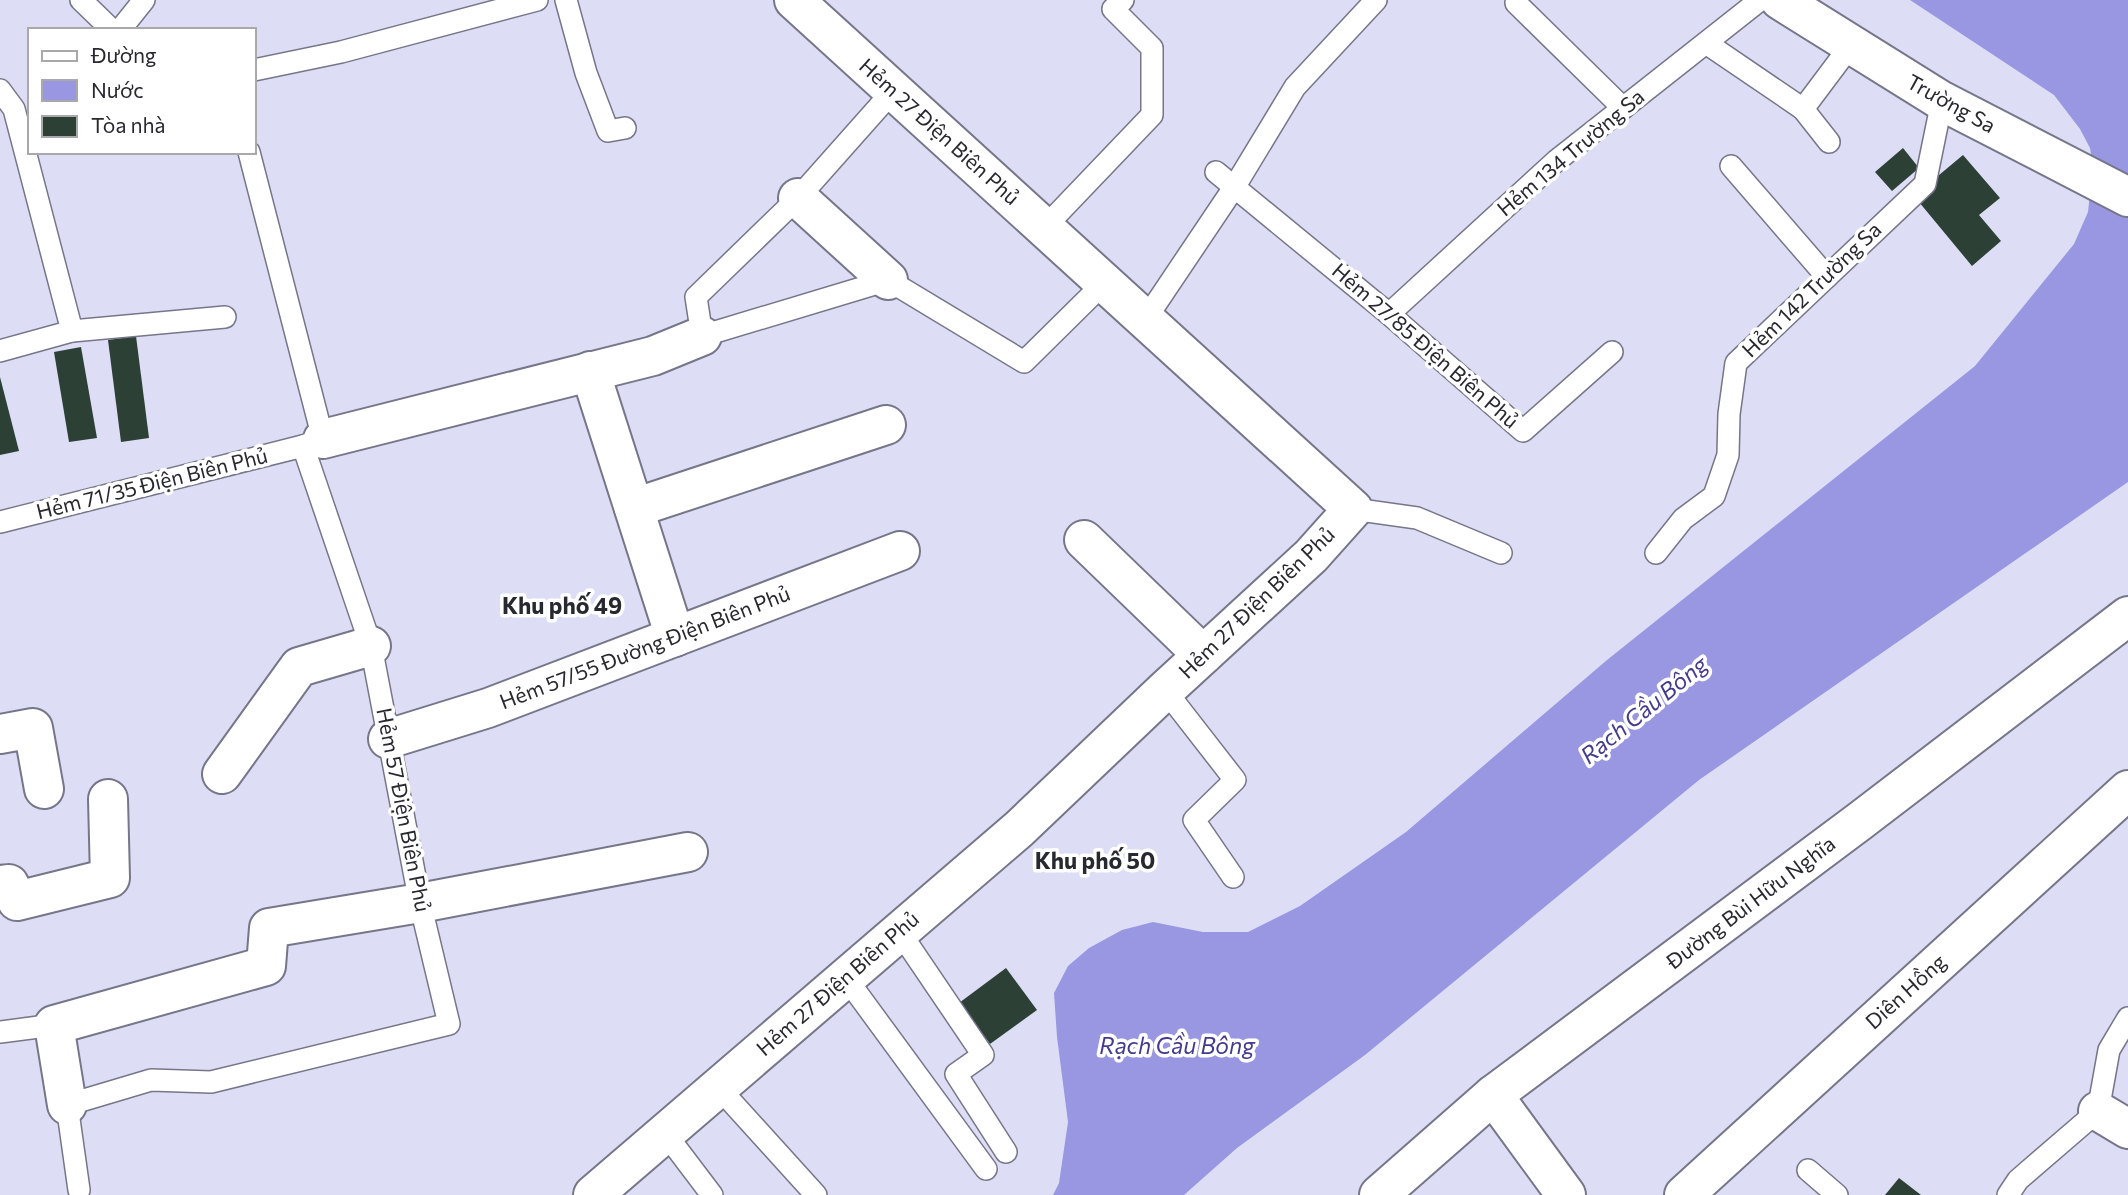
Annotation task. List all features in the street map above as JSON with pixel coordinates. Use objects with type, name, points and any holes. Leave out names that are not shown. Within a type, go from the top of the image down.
[{"type":"street","name":"Hẻm 27 Điện Biên Phủ","points":[[593,1195],[1019,829],[1311,556],[1353,509],[794,0]]},
{"type":"street","name":"Trường Sa","points":[[1780,0],[1942,101],[2128,197]]},
{"type":"street","points":[[798,198],[888,280]]},
{"type":"street","points":[[313,442],[653,356],[702,335]]},
{"type":"street","points":[[590,371],[675,637]]},
{"type":"street","points":[[634,508],[886,425]]},
{"type":"street","points":[[1084,540],[1203,655]]},
{"type":"street","name":"Hẻm 57/55 Đường Điện Biên Phủ","points":[[388,739],[488,708],[900,551]]},
{"type":"street","name":"Đường Bùi Hữu Nghĩa","points":[[1379,1195],[1493,1095],[1860,821],[2128,616]]},
{"type":"street","points":[[222,774],[299,667],[371,646]]},
{"type":"street","points":[[0,734],[33,728],[44,789]]},
{"type":"street","name":"Diên Hồng","points":[[1684,1195],[2128,790]]},
{"type":"street","points":[[0,885],[9,884],[17,901],[110,878],[108,799]]},
{"type":"street","points":[[67,1105],[54,1025],[266,966],[269,928],[420,903],[688,852]]},
{"type":"street","points":[[1493,1095],[1566,1195]]},
{"type":"lane","points":[[81,0],[110,28]]},
{"type":"lane","points":[[122,28],[144,0]]},
{"type":"lane","points":[[256,70],[341,52],[537,0]]},
{"type":"lane","points":[[566,0],[586,73],[608,131],[625,128]]},
{"type":"lane","points":[[1044,228],[1152,115],[1152,48],[1113,9],[1123,0]]},
{"type":"lane","points":[[1145,320],[1235,186],[1295,88],[1376,0]]},
{"type":"lane","name":"Hẻm 134 Trường Sa","points":[[1390,314],[1556,161],[1760,0]]},
{"type":"lane","points":[[1516,3],[1623,108]]},
{"type":"lane","points":[[1706,43],[1803,109],[1829,142]]},
{"type":"lane","points":[[1803,109],[1851,45]]},
{"type":"lane","points":[[0,90],[14,109],[8,123],[72,331]]},
{"type":"lane","points":[[893,91],[798,198],[696,297],[702,335],[888,280],[1024,362],[1104,282]]},
{"type":"lane","name":"Hẻm 142 Trường Sa","points":[[1656,553],[1683,519],[1714,496],[1728,455],[1729,414],[1736,363],[1924,184],[1942,101]]},
{"type":"lane","name":"Hẻm 57 Điện Biên Phủ","points":[[67,1105],[151,1080],[211,1082],[449,1024],[420,903],[371,646],[313,442],[249,154]]},
{"type":"lane","points":[[1731,166],[1827,277]]},
{"type":"lane","name":"Hẻm 27/85 Điện Biên Phủ","points":[[1216,172],[1390,314],[1523,431],[1612,352]]},
{"type":"lane","points":[[0,351],[72,331],[225,317]]},
{"type":"lane","name":"Hẻm 71/35 Điện Biên Phủ","points":[[0,522],[313,442]]},
{"type":"lane","points":[[1353,509],[1417,518],[1501,553]]},
{"type":"lane","points":[[1165,690],[1235,780],[1194,820],[1233,877]]},
{"type":"lane","points":[[899,931],[983,1055],[956,1074],[1006,1152]]},
{"type":"lane","points":[[846,978],[986,1169]]},
{"type":"lane","points":[[2008,1195],[2018,1180],[2113,1120],[2109,1050],[2128,1018]]},
{"type":"lane","points":[[0,1032],[54,1025]]},
{"type":"lane","points":[[719,1088],[816,1195]]},
{"type":"lane","points":[[67,1105],[79,1189]]},
{"type":"lane","points":[[665,1133],[712,1195]]},
{"type":"lane","points":[[1808,1170],[1837,1195]]},
{"type":"water","name":"Rạch Cầu Bông","points":[[1910,0],[2128,0],[2128,482],[1699,780],[1365,1055],[1237,1148],[1184,1195],[1053,1195],[1059,1183],[1068,1122],[1054,993],[1068,966],[1089,948],[1122,930],[1153,922],[1203,932],[1248,932],[1300,906],[1406,832],[1607,660],[1975,366],[2074,244],[2088,212],[2093,166],[2090,148],[2080,129],[2054,95]]},
{"type":"building","points":[[1903,148],[1919,168],[1892,191],[1875,172]]},
{"type":"building","points":[[1963,155],[2000,198],[1979,215],[2001,241],[1972,266],[1914,196]]},
{"type":"building","points":[[136,336],[149,438],[121,442],[108,340]]},
{"type":"building","points":[[81,347],[97,438],[69,442],[54,352]]},
{"type":"building","points":[[0,377],[19,451],[0,455]]},
{"type":"building","points":[[1006,968],[1037,1010],[990,1044],[959,1003]]},
{"type":"building","points":[[1899,1178],[1921,1195],[1885,1195]]},
{"type":"district","name":"Khu phố 49","points":[[562,606]]},
{"type":"district","name":"Khu phố 50","points":[[1095,861]]}]
